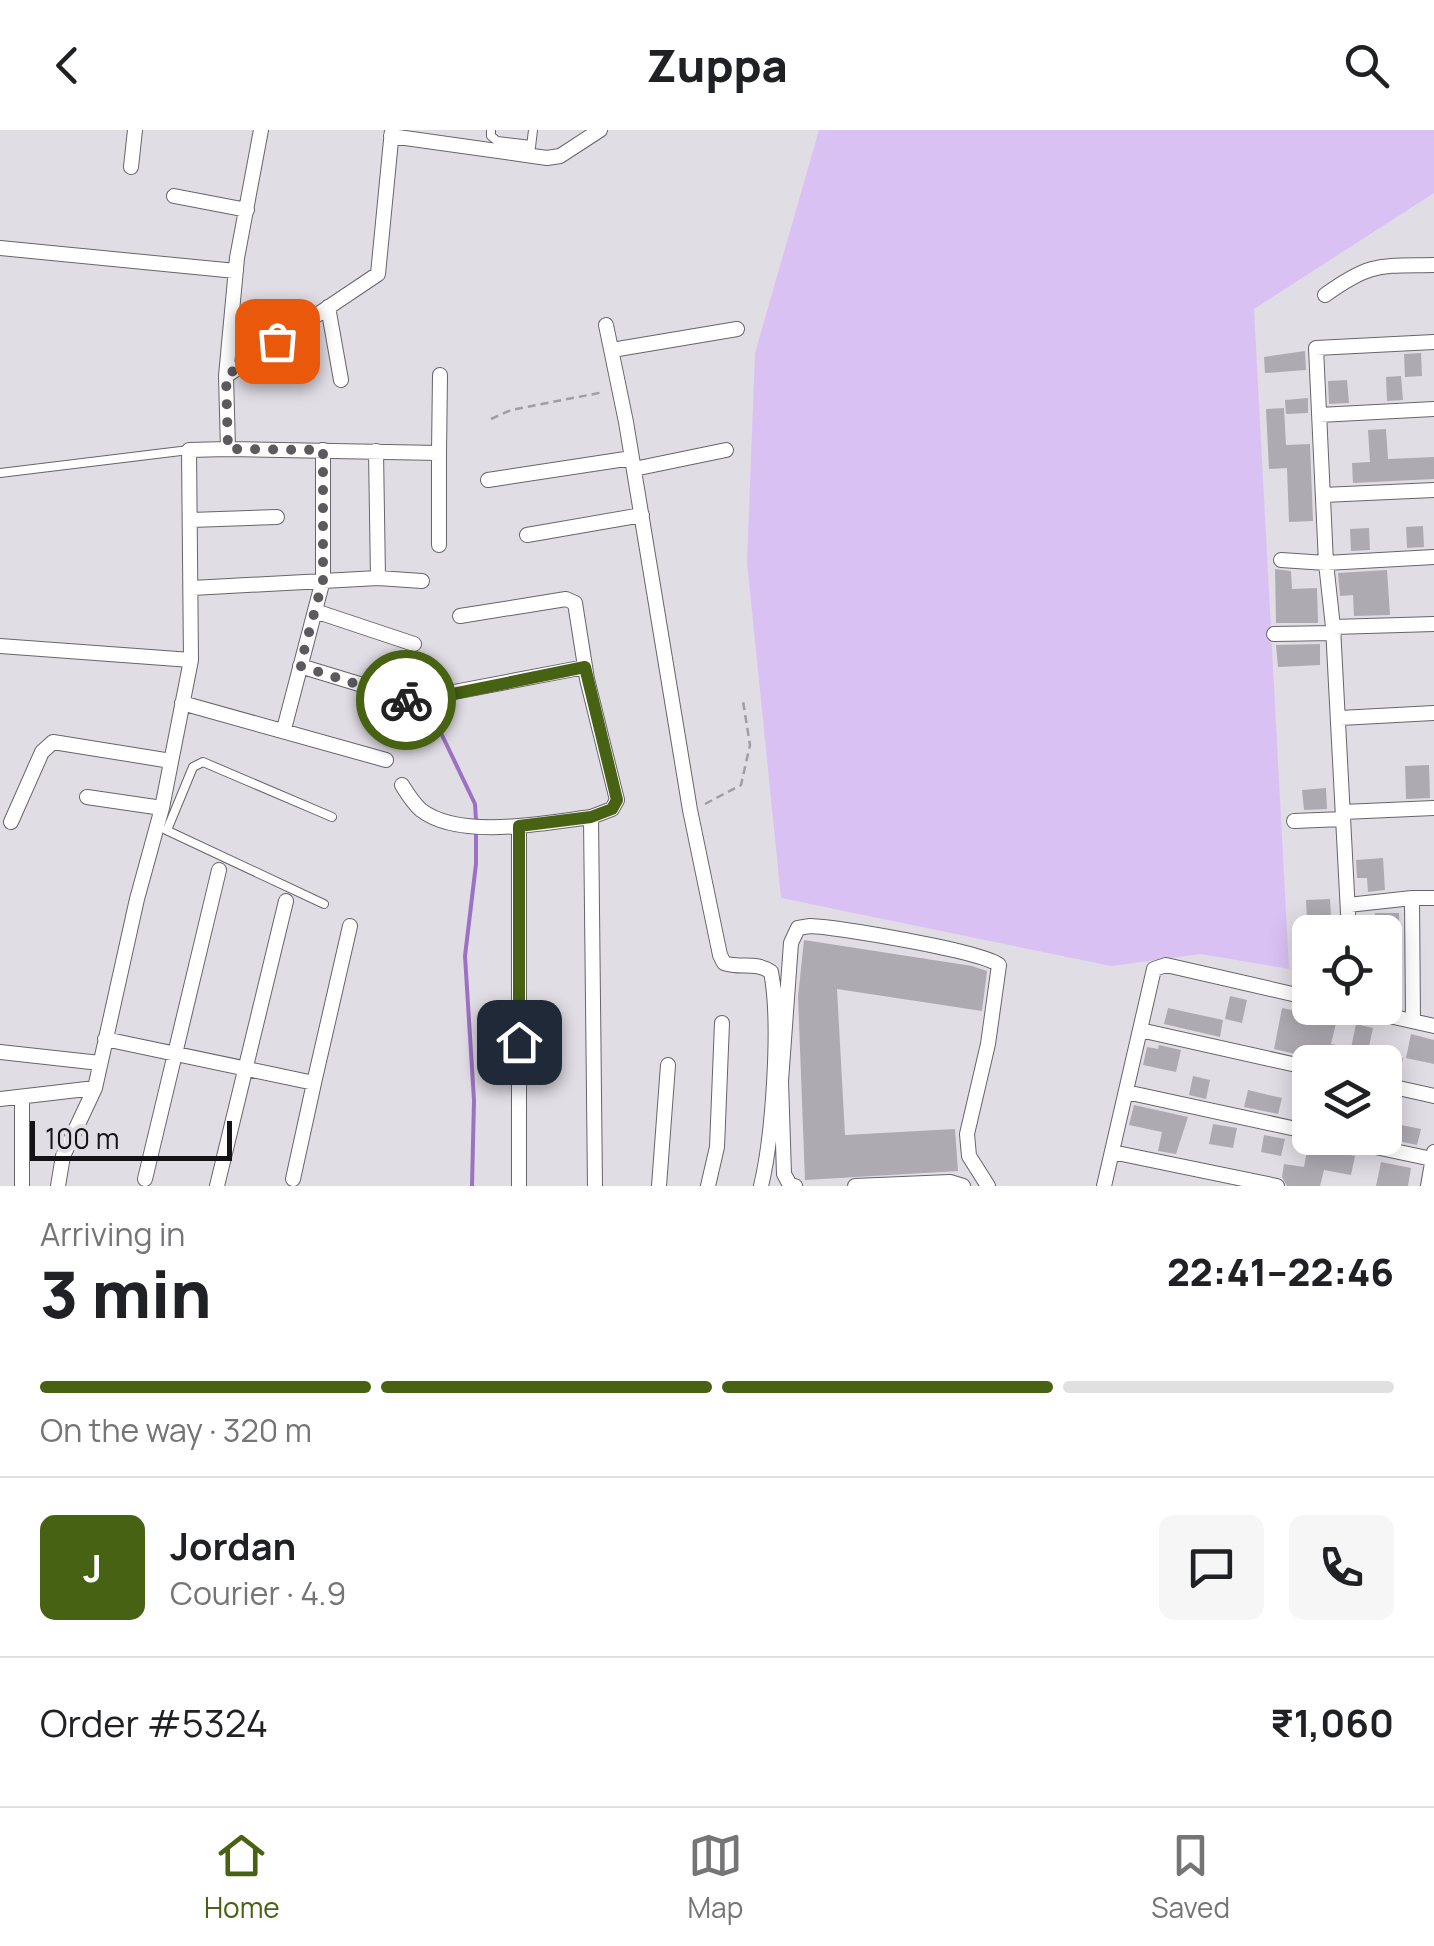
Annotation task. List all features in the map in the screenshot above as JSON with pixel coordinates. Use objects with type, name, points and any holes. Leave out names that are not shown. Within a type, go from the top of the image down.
[{"type":"street","points":[[131,167],[135,130]]},
{"type":"street","points":[[228,449],[226,376],[236,272],[261,130]]},
{"type":"street","points":[[569,150],[572,130]]},
{"type":"street","points":[[226,376],[378,274],[392,133],[530,150],[554,158],[600,130]]},
{"type":"street","points":[[174,196],[247,210]]},
{"type":"street","points":[[0,248],[236,272]]},
{"type":"street","points":[[1325,295],[1368,268],[1434,265]]},
{"type":"street","points":[[328,306],[341,380]]},
{"type":"street","points":[[606,325],[633,463],[690,810],[720,955],[724,963],[734,966],[763,966],[771,972],[774,988],[772,1080],[761,1186]]},
{"type":"street","points":[[612,350],[737,329]]},
{"type":"street","points":[[1348,915],[1316,348],[1434,342]]},
{"type":"street","points":[[439,544],[440,375]]},
{"type":"street","points":[[1319,415],[1434,409]]},
{"type":"street","points":[[58,1186],[63,1156],[95,1088],[162,828],[162,808],[190,660],[188,450],[439,453]]},
{"type":"street","points":[[284,729],[323,580],[323,450]]},
{"type":"street","points":[[488,480],[726,450]]},
{"type":"street","points":[[376,451],[378,578]]},
{"type":"street","points":[[1323,496],[1434,490]]},
{"type":"street","points":[[527,535],[642,515]]},
{"type":"street","points":[[191,520],[277,517]]},
{"type":"street","points":[[1281,560],[1326,563],[1434,557]]},
{"type":"street","points":[[192,588],[378,578],[422,581]]},
{"type":"street","points":[[402,784],[418,808],[452,824],[519,826],[591,817],[612,809],[617,800],[585,667],[574,600],[460,616]]},
{"type":"street","points":[[315,612],[414,644]]},
{"type":"street","points":[[1274,634],[1434,624]]},
{"type":"street","points":[[0,646],[190,660]]},
{"type":"street","points":[[300,666],[412,700],[585,667]]},
{"type":"street","points":[[182,703],[386,760]]},
{"type":"street","points":[[1340,718],[1434,713]]},
{"type":"street","points":[[12,822],[42,752],[53,742],[171,760]]},
{"type":"street","points":[[87,797],[162,808]]},
{"type":"street","points":[[1294,821],[1434,808]]},
{"type":"street","points":[[591,817],[595,1186]]},
{"type":"street","points":[[519,826],[519,1186]]},
{"type":"street","points":[[145,1179],[219,870]]},
{"type":"street","points":[[1412,898],[1413,1021]]},
{"type":"street","points":[[1348,905],[1434,898]]},
{"type":"street","points":[[217,1186],[286,901]]},
{"type":"street","points":[[293,1179],[350,926]]},
{"type":"street","points":[[794,1186],[784,1174],[781,1081],[791,943],[798,928],[810,926],[964,953],[991,959],[999,965],[988,1044],[966,1134],[969,1156],[988,1186]]},
{"type":"street","points":[[1104,1186],[1154,969],[1166,966],[1292,994]]},
{"type":"street","points":[[1402,1019],[1434,1026]]},
{"type":"street","points":[[708,1186],[716,1146],[722,1023]]},
{"type":"street","points":[[1140,1030],[1292,1064]]},
{"type":"street","points":[[105,1038],[314,1084]]},
{"type":"street","points":[[0,1052],[100,1063]]},
{"type":"street","points":[[659,1186],[668,1065]]},
{"type":"street","points":[[0,1099],[95,1088]]},
{"type":"street","points":[[1402,1089],[1434,1096]]},
{"type":"street","points":[[1126,1092],[1292,1128]]},
{"type":"street","points":[[22,1098],[22,1186]]},
{"type":"street","points":[[1402,1150],[1433,1155],[1428,1186]]},
{"type":"street","points":[[1112,1152],[1277,1186]]},
{"type":"street","points":[[1182,1186],[1186,1167]]},
{"type":"street","points":[[854,1186],[950,1182],[962,1186]]},
{"type":"lane","points":[[491,130],[502,147]]},
{"type":"lane","points":[[530,150],[534,130]]},
{"type":"lane","points":[[0,472],[188,450]]},
{"type":"lane","points":[[324,904],[162,828],[193,767],[204,762],[332,817]]},
{"type":"path","points":[[491,419],[511,410],[607,392],[618,384]]},
{"type":"path","points":[[690,810],[741,786],[750,745],[743,700]]},
{"type":"shaded area","points":[[819,130],[1434,130],[1434,193],[1254,309],[1289,969],[1201,954],[1111,966],[781,898],[747,562],[755,353]]},
{"type":"building","points":[[1305,351],[1306,370],[1265,373],[1264,357]]},
{"type":"building","points":[[1421,353],[1422,376],[1405,377],[1404,354]]},
{"type":"building","points":[[1401,376],[1403,400],[1387,401],[1386,377]]},
{"type":"building","points":[[1347,380],[1349,403],[1329,404],[1328,381]]},
{"type":"building","points":[[1308,398],[1308,413],[1286,414],[1285,400]]},
{"type":"building","points":[[1284,408],[1286,445],[1310,444],[1313,521],[1289,522],[1287,468],[1269,469],[1266,409]]},
{"type":"building","points":[[1386,429],[1388,459],[1434,457],[1434,479],[1353,483],[1352,463],[1370,462],[1368,430]]},
{"type":"building","points":[[1423,526],[1424,547],[1407,548],[1406,527]]},
{"type":"building","points":[[1369,528],[1370,550],[1351,551],[1350,529]]},
{"type":"building","points":[[1275,569],[1291,571],[1292,589],[1317,588],[1318,623],[1276,623]]},
{"type":"building","points":[[1387,570],[1390,615],[1354,616],[1353,595],[1340,596],[1338,573]]},
{"type":"building","points":[[1320,644],[1320,665],[1278,667],[1276,645]]},
{"type":"building","points":[[1429,765],[1430,798],[1406,799],[1405,766]]},
{"type":"building","points":[[1326,788],[1327,809],[1304,810],[1302,790]]},
{"type":"building","points":[[1383,858],[1385,890],[1368,892],[1367,878],[1357,878],[1356,860]]},
{"type":"building","points":[[1330,899],[1331,915],[1307,915],[1306,900]]},
{"type":"building","points":[[804,940],[987,971],[982,1011],[837,989],[845,1135],[955,1129],[958,1171],[805,1180],[798,997]]},
{"type":"building","points":[[1230,996],[1247,1000],[1242,1023],[1225,1019]]},
{"type":"building","points":[[1168,1008],[1223,1020],[1220,1037],[1164,1024]]},
{"type":"building","points":[[1282,1008],[1292,1010],[1292,1025],[1336,1025],[1331,1044],[1336,1045],[1292,1045],[1292,1053],[1274,1049]]},
{"type":"building","points":[[1356,1025],[1373,1028],[1369,1045],[1352,1045]]},
{"type":"building","points":[[1411,1034],[1434,1040],[1434,1064],[1406,1058]]},
{"type":"building","points":[[1159,1045],[1181,1050],[1176,1072],[1143,1065],[1147,1047],[1158,1049]]},
{"type":"building","points":[[1193,1076],[1210,1080],[1206,1099],[1189,1095]]},
{"type":"building","points":[[1248,1090],[1282,1098],[1278,1114],[1244,1107]]},
{"type":"building","points":[[1134,1105],[1188,1117],[1176,1154],[1158,1151],[1162,1132],[1129,1125]]},
{"type":"building","points":[[1213,1124],[1237,1128],[1233,1148],[1209,1144]]},
{"type":"building","points":[[1402,1125],[1421,1129],[1417,1145],[1402,1142]]},
{"type":"building","points":[[1264,1135],[1285,1139],[1281,1156],[1261,1152]]},
{"type":"building","points":[[1306,1155],[1355,1156],[1351,1175],[1324,1170],[1320,1186],[1287,1186],[1282,1177],[1284,1164],[1304,1167]]},
{"type":"building","points":[[1381,1162],[1411,1168],[1408,1186],[1376,1186]]},
{"type":"waterway","points":[[430,710],[475,804],[476,820]]},
{"type":"waterway","points":[[472,1186],[474,1100],[465,956],[476,830]]},
{"type":"way so far","points":[[277,341],[226,376],[228,449],[323,450],[323,580],[300,666],[406,700]]},
{"type":"route","points":[[406,700],[428,699],[585,667],[617,800],[612,809],[591,817],[519,826],[519,1042]]}]
